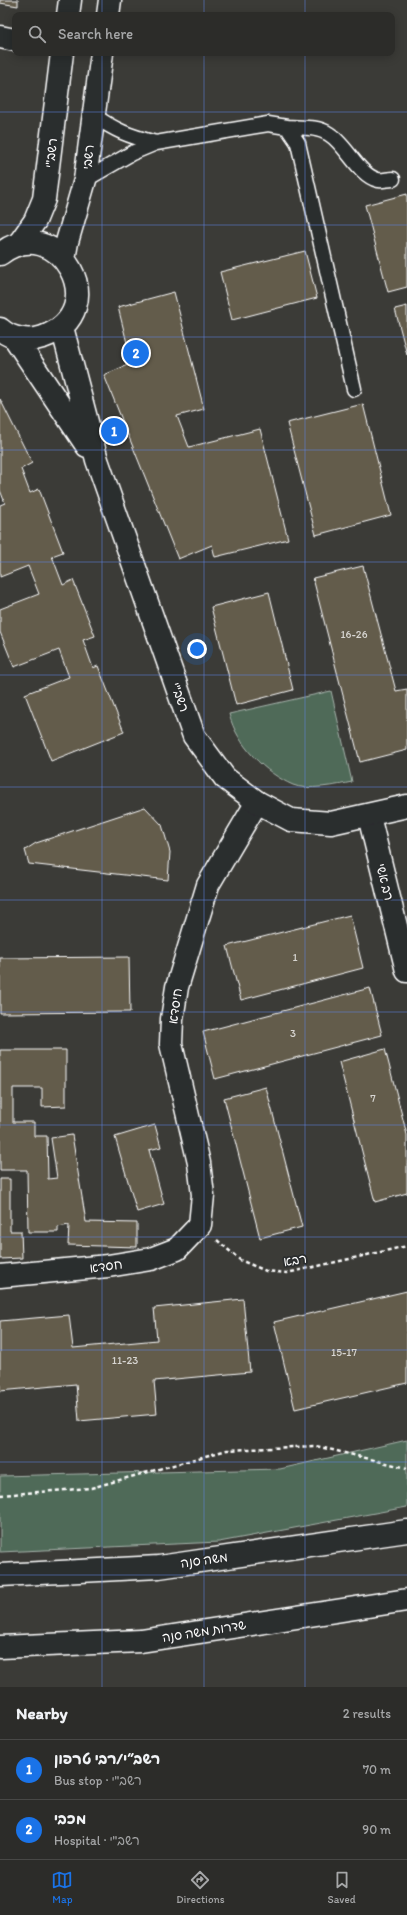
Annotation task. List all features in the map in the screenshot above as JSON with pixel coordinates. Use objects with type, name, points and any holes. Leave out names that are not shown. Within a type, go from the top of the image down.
[{"type":"street","points":[[68,12],[70,0]]},
{"type":"street","points":[[108,12],[110,0]]},
{"type":"street","points":[[0,36],[12,39]]},
{"type":"street","name":"רשב\"י","points":[[9,249],[35,221],[44,199],[48,180],[62,56]]},
{"type":"street","name":"רשבי","points":[[64,258],[67,242],[85,180],[102,56]]},
{"type":"street","points":[[7,333],[27,340],[52,334],[62,327],[72,315],[77,300],[77,285],[73,271],[64,258],[54,250],[30,243],[9,249]]},
{"type":"street","name":"רשב\"י","points":[[62,327],[97,460],[194,736],[225,778],[257,802],[291,820],[331,823],[369,816],[407,806]]},
{"type":"street","name":"רשב\"י","points":[[7,333],[97,460]]},
{"type":"street","name":"חיסדא","points":[[200,1225],[203,1195],[199,1163],[172,1044],[172,1019],[177,987],[208,885],[257,802]]},
{"type":"street","name":"רב אשי","points":[[369,816],[407,971]]},
{"type":"street","name":"חסדא","points":[[0,1276],[108,1266],[150,1259],[177,1249],[200,1225]]},
{"type":"street","name":"משה סנה","points":[[0,1575],[159,1567],[407,1531]]},
{"type":"street","name":"שדרות משה סנה","points":[[0,1647],[141,1641],[407,1600]]},
{"type":"lane","points":[[93,115],[113,129],[129,136],[156,143]]},
{"type":"lane","points":[[85,180],[132,152],[156,143],[268,124],[287,127],[315,128],[328,133],[341,143],[359,168],[377,180],[393,179]]},
{"type":"lane","points":[[287,127],[298,143],[354,389]]},
{"type":"path","name":"רבא","points":[[200,1225],[240,1260],[266,1271],[287,1274],[407,1246]]},
{"type":"path","points":[[0,1495],[91,1488],[227,1450],[316,1446],[407,1468]]},
{"type":"green space","points":[[331,691],[352,782],[339,785],[299,787],[272,773],[245,747],[238,736],[229,714]]},
{"type":"green space","points":[[407,1440],[407,1507],[219,1542],[0,1552],[0,1476],[280,1469]]},
{"type":"building","points":[[0,0],[18,0],[18,6],[0,3]]},
{"type":"building","points":[[407,194],[407,287],[388,292],[365,205]]},
{"type":"building","points":[[305,251],[317,298],[232,320],[220,272]]},
{"type":"building","points":[[174,292],[204,409],[177,416],[189,447],[260,429],[288,539],[215,557],[212,545],[178,559],[104,375],[132,363],[118,307]]},
{"type":"building","points":[[407,306],[407,355],[395,309]]},
{"type":"building","points":[[0,399],[32,463],[21,469],[30,493],[39,489],[63,552],[52,556],[63,585],[73,580],[95,636],[83,640],[93,668],[98,666],[124,732],[51,761],[25,694],[69,677],[59,650],[14,667],[0,632],[0,609],[39,594],[28,566],[0,577],[0,505],[5,503],[0,490]]},
{"type":"building","points":[[363,404],[391,515],[316,535],[287,423]]},
{"type":"building","points":[[363,566],[396,691],[407,689],[407,750],[360,762],[313,578]]},
{"type":"building","points":[[269,592],[293,690],[236,705],[211,607]]},
{"type":"building","points":[[145,807],[162,825],[170,852],[168,880],[29,864],[25,850],[36,843]]},
{"type":"building","points":[[350,915],[363,968],[241,1000],[227,946]]},
{"type":"building","points":[[129,957],[130,1012],[0,1013],[0,958]]},
{"type":"building","points":[[370,988],[382,1035],[215,1079],[203,1032]]},
{"type":"building","points":[[385,1049],[407,1135],[407,1193],[375,1202],[339,1062]]},
{"type":"building","points":[[0,1050],[66,1050],[66,1106],[42,1107],[42,1088],[13,1088],[13,1122],[34,1122],[34,1136],[47,1136],[48,1179],[57,1178],[51,1138],[72,1135],[86,1222],[137,1223],[137,1247],[68,1245],[69,1225],[58,1227],[58,1232],[28,1232],[27,1170],[0,1170]]},
{"type":"building","points":[[266,1087],[302,1227],[260,1238],[224,1098]]},
{"type":"building","points":[[155,1125],[161,1147],[149,1150],[164,1204],[137,1212],[115,1137]]},
{"type":"building","points":[[0,1179],[10,1179],[10,1231],[21,1231],[22,1258],[0,1259]]},
{"type":"building","points":[[407,1291],[407,1383],[295,1409],[274,1322]]},
{"type":"building","points":[[243,1299],[250,1372],[154,1381],[157,1414],[79,1421],[76,1384],[0,1391],[0,1321],[69,1315],[73,1348],[157,1340],[154,1308]]},
{"type":"place","name":"מכבי","points":[[136,353]]},
{"type":"place","name":"רשב״י/רבי טרפון","points":[[114,431]]}]
